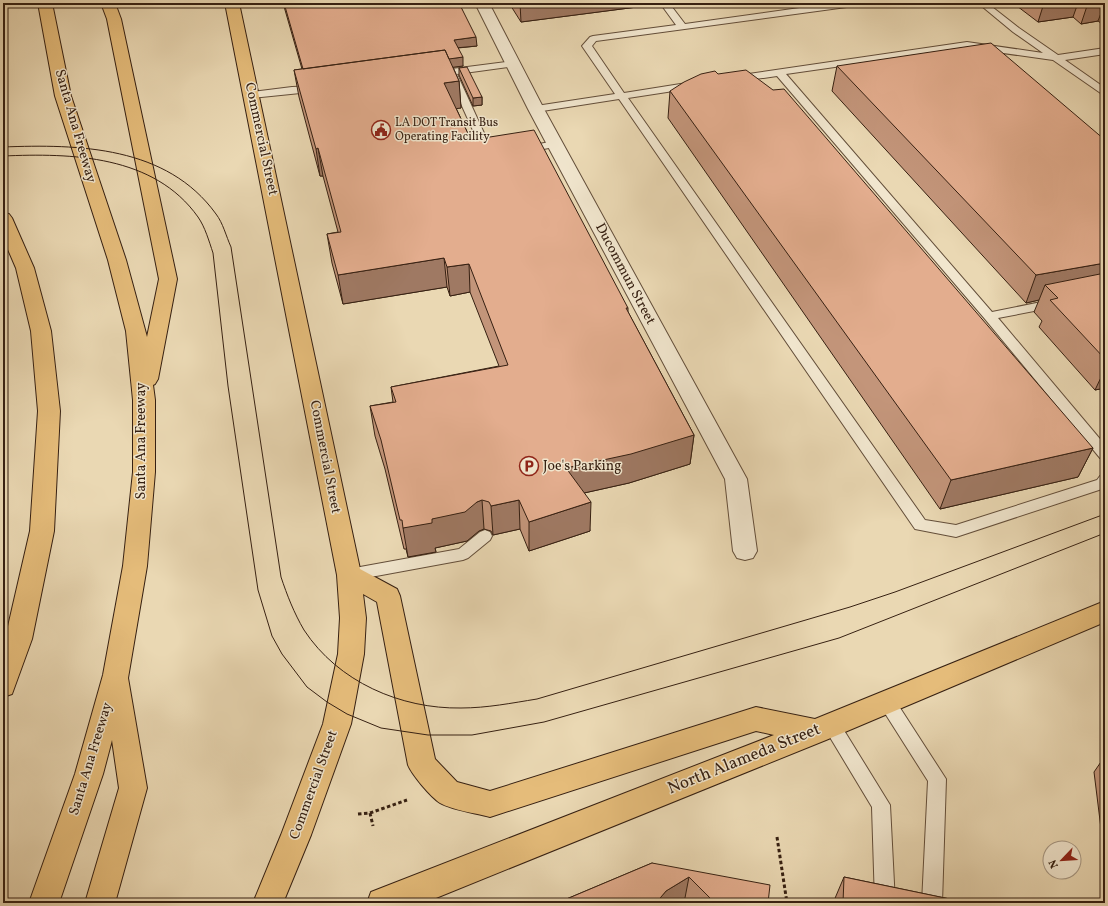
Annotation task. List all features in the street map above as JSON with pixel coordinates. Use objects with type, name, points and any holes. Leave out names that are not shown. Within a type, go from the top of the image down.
[{"type":"main road","name":"Santa Ana Freeway","points":[[44,903],[88,774],[116,675],[136,566],[144,472],[144,400],[136,331],[117,260],[63,96],[45,3]]},
{"type":"main road","name":"Commercial Street","points":[[232,3],[349,575],[353,618],[351,654],[337,724],[296,835],[268,903]]},
{"type":"main road","points":[[114,8],[168,279],[144,400]]},
{"type":"main road","points":[[3,218],[25,268],[41,331],[49,411],[42,532],[19,639],[3,686]]},
{"type":"main road","points":[[349,575],[388,596],[422,764],[449,793],[490,804],[756,719],[824,727]]},
{"type":"main road","name":"North Alameda Street","points":[[382,903],[444,880],[887,702],[1105,611]]},
{"type":"main road","points":[[100,903],[132,788],[116,675]]},
{"type":"street","name":"Ducommun Street","points":[[482,3],[536,109],[736,479],[745,551]]},
{"type":"lane","points":[[664,3],[682,26]]},
{"type":"lane","points":[[786,3],[794,11]]},
{"type":"lane","points":[[854,3],[593,39],[587,46],[620,96],[920,525],[956,531],[1102,484],[1105,480]]},
{"type":"lane","points":[[982,3],[1016,30],[1105,92]]},
{"type":"lane","points":[[967,45],[979,55]]},
{"type":"lane","points":[[726,80],[967,45],[1057,58],[1105,51]]},
{"type":"lane","points":[[428,75],[513,64]]},
{"type":"lane","points":[[451,72],[488,155],[502,153]]},
{"type":"lane","points":[[779,72],[989,316],[1105,454]]},
{"type":"lane","points":[[536,109],[703,83]]},
{"type":"lane","points":[[251,95],[328,88]]},
{"type":"lane","points":[[516,151],[555,144]]},
{"type":"lane","points":[[989,316],[1066,301]]},
{"type":"lane","points":[[349,575],[463,554],[485,536]]},
{"type":"lane","points":[[887,702],[937,779],[932,903]]},
{"type":"lane","points":[[824,727],[880,805],[885,903]]},
{"type":"path","points":[[358,814],[370,814],[407,800]]},
{"type":"path","points":[[370,814],[374,826]]},
{"type":"path","points":[[777,837],[787,903]]},
{"type":"building","points":[[284,3],[459,3],[476,37],[454,40],[463,57],[449,59],[445,50],[303,69]]},
{"type":"building","points":[[991,43],[1105,140],[1105,263],[1036,275],[837,66]]},
{"type":"building","points":[[445,50],[459,81],[444,83],[471,140],[534,130],[628,308],[626,308],[694,435],[631,454],[566,468],[591,502],[529,522],[519,500],[491,506],[489,502],[482,500],[477,502],[465,512],[432,519],[432,523],[403,528],[381,440],[370,406],[396,402],[391,387],[508,365],[469,264],[447,267],[444,258],[338,275],[327,234],[341,232],[318,148],[316,149],[294,70]]},
{"type":"building","points":[[467,67],[482,97],[473,98],[459,68]]},
{"type":"building","points":[[746,70],[773,90],[784,89],[1093,448],[951,480],[670,91],[701,74],[715,71],[718,74]]},
{"type":"building","points":[[1105,273],[1105,359],[1050,300],[1058,298],[1045,285]]},
{"type":"building","points":[[652,863],[770,885],[768,903],[713,903],[711,899],[689,877],[666,891],[656,903],[557,903]]},
{"type":"building","points":[[844,877],[969,903],[843,903]]},
{"type":"tram line","points":[[3,147],[32,146],[91,149],[120,154],[147,162],[173,174],[196,191],[216,214],[223,225],[231,247],[281,577],[300,624],[318,648],[334,664],[353,678],[373,689],[394,697],[416,704],[461,708],[490,706],[537,699],[850,607],[895,592],[1105,514]]},
{"type":"tram line","points":[[3,156],[56,156],[110,162],[135,170],[159,181],[180,196],[198,217],[205,230],[213,253],[228,386],[258,590],[272,636],[282,654],[307,687],[327,702],[347,714],[381,728],[428,735],[472,735],[544,722],[839,638],[1105,533]]},
{"type":"place","name":"LA DOT Transit Bus Operating Facility","points":[[381,130]]},
{"type":"place","name":"Joe's Parking","points":[[529,466]]}]
